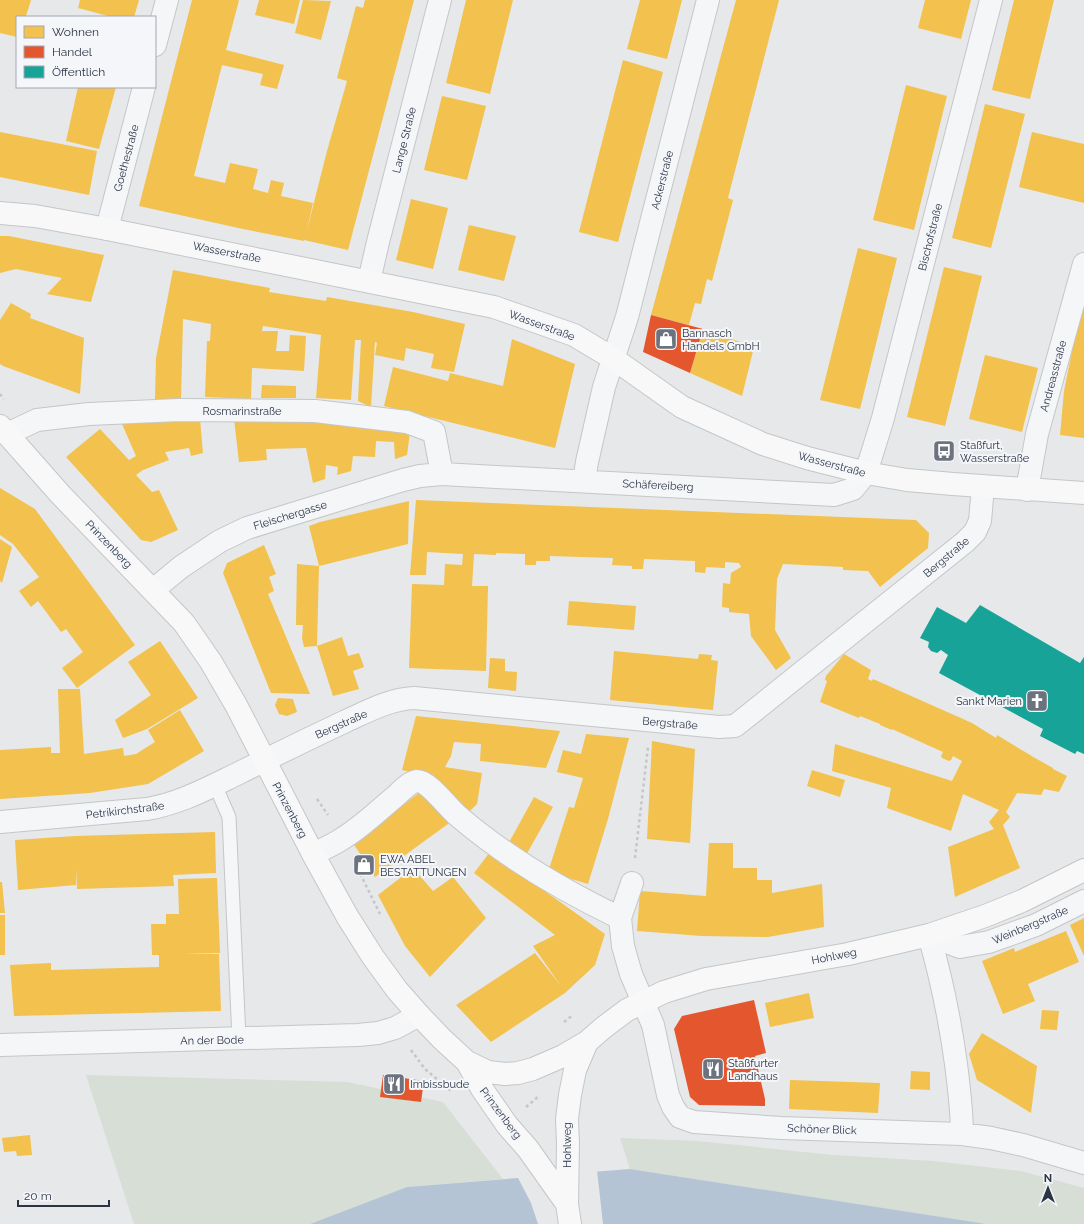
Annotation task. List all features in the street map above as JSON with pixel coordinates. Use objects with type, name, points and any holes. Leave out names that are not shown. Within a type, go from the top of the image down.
[{"type":"main road","name":"Wasserstraße","points":[[0,213],[35,216],[107,229],[494,307],[574,335],[614,359],[682,407],[763,444],[866,474],[907,480],[983,487],[1084,493]]},
{"type":"main road","name":"Prinzenberg","points":[[4,430],[60,494],[184,623],[211,662],[236,705],[313,854],[347,916],[373,957],[397,990],[442,1039],[467,1062],[482,1089],[507,1125],[528,1149],[568,1214]]},
{"type":"main road","name":"Hohlweg","points":[[467,1062],[488,1072],[504,1074],[518,1073],[533,1069],[587,1042],[627,1010],[664,992],[706,979],[848,954],[929,935],[985,916],[1022,901],[1084,870]]},
{"type":"main road","name":"Hohlweg","points":[[568,1214],[567,1119],[575,1070],[587,1042]]},
{"type":"street","points":[[156,41],[167,0]]},
{"type":"street","name":"Lange Straße","points":[[369,281],[440,0]]},
{"type":"street","name":"Ackerstraße","points":[[584,481],[604,387],[627,316],[708,0]]},
{"type":"street","name":"Bischofstraße","points":[[866,474],[883,418],[991,0]]},
{"type":"street","name":"Goethestraße","points":[[107,229],[144,88]]},
{"type":"street","name":"Andreasstraße","points":[[1027,490],[1037,434],[1084,264]]},
{"type":"street","name":"Rosmarinstraße","points":[[4,430],[37,420],[89,414],[179,410],[315,411],[407,422],[434,432],[442,474]]},
{"type":"street","name":"Schäfereiberg","points":[[442,474],[834,495],[853,489],[866,474]]},
{"type":"street","name":"Fleischergasse","points":[[152,590],[220,540],[247,528],[403,480],[420,476],[442,474]]},
{"type":"street","name":"Bergstraße","points":[[264,760],[381,706],[402,698],[719,727],[735,726],[965,542],[975,532],[980,521],[983,487]]},
{"type":"street","name":"Petrikirchstraße","points":[[0,822],[166,806],[182,801],[264,760]]},
{"type":"street","points":[[313,854],[344,838],[354,831],[405,787],[416,781],[425,782],[457,815],[494,845],[576,897],[620,918],[632,883]]},
{"type":"street","name":"Weinbergstraße","points":[[929,935],[960,948],[989,942],[1036,925],[1084,901]]},
{"type":"street","name":"Schöner Blick","points":[[620,918],[623,946],[631,974],[653,1025],[668,1095],[673,1108],[680,1117],[694,1122],[781,1128],[962,1134],[991,1138],[1023,1145],[1084,1163]]},
{"type":"street","points":[[929,935],[951,1032],[962,1114],[962,1134]]},
{"type":"street","name":"An der Bode","points":[[0,1045],[239,1039],[378,1033],[395,1028],[419,1014]]},
{"type":"lane","points":[[215,785],[229,817],[239,1039]]},
{"type":"path","points":[[632,883],[650,721]]},
{"type":"path","points":[[344,838],[381,915]]},
{"type":"shaded area","points":[[86,1075],[347,1082],[443,1102],[503,1179],[407,1187],[310,1224],[134,1224]]},
{"type":"shaded area","points":[[620,1138],[698,1141],[833,1155],[933,1161],[1021,1171],[1084,1188],[1084,1224],[985,1224],[630,1169]]},
{"type":"water","points":[[630,1169],[985,1224],[310,1224],[407,1187]]},
{"type":"pier","points":[[597,1170],[603,1224],[538,1224],[531,1203],[517,1176]]},
{"type":"building: Wohnen","points":[[0,0],[31,0],[26,16],[16,16],[16,37],[0,33]]},
{"type":"building: Wohnen","points":[[80,0],[139,0],[134,16],[108,16],[78,8]]},
{"type":"building: Wohnen","points":[[192,0],[239,0],[226,50],[284,65],[277,89],[260,85],[263,74],[222,65],[194,176],[225,183],[230,163],[258,169],[253,189],[268,193],[271,180],[284,183],[281,196],[313,203],[306,234],[347,81],[337,78],[356,6],[363,8],[365,0],[414,0],[348,250],[139,206]]},
{"type":"building: Wohnen","points":[[259,0],[300,0],[294,24],[255,15]]},
{"type":"building: Wohnen","points":[[303,0],[331,1],[321,40],[295,33]]},
{"type":"building: Wohnen","points":[[466,0],[513,0],[490,94],[446,83]]},
{"type":"building: Wohnen","points":[[640,0],[682,0],[667,59],[627,49]]},
{"type":"building: Wohnen","points":[[736,0],[779,0],[728,198],[733,200],[712,281],[707,279],[701,304],[695,303],[689,325],[651,315]]},
{"type":"building: Wohnen","points":[[925,0],[971,0],[961,39],[918,28]]},
{"type":"building: Wohnen","points":[[1014,0],[1054,0],[1030,99],[992,90]]},
{"type":"building: Wohnen","points":[[623,60],[663,72],[618,242],[579,232]]},
{"type":"building: Wohnen","points":[[906,85],[947,96],[914,230],[873,220]]},
{"type":"building: Wohnen","points":[[78,88],[116,88],[99,149],[66,141]]},
{"type":"building: Wohnen","points":[[442,96],[486,106],[467,180],[424,170]]},
{"type":"building: Wohnen","points":[[985,104],[1025,114],[991,248],[952,238]]},
{"type":"building: Wohnen","points":[[0,132],[97,151],[89,195],[0,177]]},
{"type":"building: Wohnen","points":[[1032,132],[1084,144],[1084,203],[1019,187]]},
{"type":"building: Wohnen","points":[[411,199],[448,208],[433,269],[396,260]]},
{"type":"building: Wohnen","points":[[469,225],[516,236],[504,281],[458,270]]},
{"type":"building: Wohnen","points":[[0,236],[9,236],[104,255],[91,302],[47,294],[62,278],[16,269],[0,273]]},
{"type":"building: Wohnen","points":[[858,248],[897,258],[860,409],[820,400]]},
{"type":"building: Wohnen","points":[[944,267],[982,276],[945,426],[907,417]]},
{"type":"building: Wohnen","points":[[173,270],[270,288],[269,292],[326,301],[327,297],[413,312],[465,324],[454,372],[431,368],[434,354],[406,348],[404,361],[375,355],[377,343],[375,342],[371,407],[358,401],[361,340],[355,340],[351,400],[316,398],[321,335],[263,326],[262,331],[278,331],[276,351],[289,351],[290,335],[306,336],[304,371],[252,368],[251,399],[205,397],[207,341],[210,341],[211,324],[183,319],[181,399],[155,399],[156,358]]},
{"type":"building: Wohnen","points":[[11,303],[31,314],[30,318],[84,338],[80,394],[0,364],[0,320]]},
{"type":"building: Wohnen","points":[[1083,307],[1084,438],[1060,435],[1064,391],[1076,331]]},
{"type":"building: Wohnen","points":[[703,329],[754,347],[742,396],[690,373]]},
{"type":"building: Wohnen","points":[[512,339],[575,364],[555,448],[384,406],[393,367],[448,381],[450,373],[503,386]]},
{"type":"building: Wohnen","points":[[985,355],[1038,368],[1022,432],[969,419]]},
{"type":"building: Wohnen","points":[[262,385],[296,386],[296,398],[261,398]]},
{"type":"building: Wohnen","points":[[182,418],[183,421],[200,419],[203,453],[191,456],[189,448],[165,452],[169,460],[143,470],[136,475],[152,492],[159,490],[178,530],[151,542],[141,540],[66,457],[100,429],[129,460],[136,456],[122,424]]},
{"type":"building: Wohnen","points":[[234,419],[308,419],[410,432],[407,455],[395,459],[394,442],[376,441],[375,457],[353,456],[351,471],[337,475],[338,467],[326,465],[325,479],[313,483],[306,448],[266,449],[267,460],[239,462]]},
{"type":"building: Wohnen","points":[[0,488],[35,509],[135,645],[77,688],[62,668],[83,652],[66,629],[61,632],[38,601],[31,607],[19,591],[39,577],[13,544],[0,535]]},
{"type":"building: Wohnen","points":[[416,500],[916,520],[929,533],[928,548],[880,587],[868,571],[843,570],[843,567],[783,564],[777,579],[775,630],[791,658],[776,670],[751,636],[749,614],[729,612],[729,608],[722,607],[723,583],[730,584],[731,573],[741,567],[739,563],[725,562],[725,568],[706,567],[705,573],[695,572],[695,561],[644,559],[643,569],[632,569],[632,566],[612,565],[613,558],[550,556],[550,561],[536,561],[536,565],[525,565],[525,554],[474,554],[472,586],[488,586],[486,671],[409,668],[412,584],[444,585],[445,564],[462,565],[463,554],[427,552],[426,575],[410,575]]},
{"type":"building: Wohnen","points":[[409,501],[408,544],[319,566],[309,526],[320,522]]},
{"type":"building: Wohnen","points":[[0,539],[12,547],[2,583],[0,581]]},
{"type":"building: Wohnen","points":[[264,545],[276,574],[269,577],[274,591],[268,594],[310,694],[271,693],[223,573],[227,563]]},
{"type":"building: Wohnen","points":[[297,564],[319,566],[317,646],[304,647],[302,638],[303,625],[296,625]]},
{"type":"building: Wohnen","points":[[569,601],[636,606],[634,630],[567,625]]},
{"type":"building: Wohnen","points":[[342,637],[348,656],[359,653],[364,667],[353,671],[359,689],[333,696],[317,646]]},
{"type":"building: Wohnen","points":[[160,641],[198,698],[147,729],[123,738],[115,720],[151,695],[128,662]]},
{"type":"building: Wohnen","points":[[614,651],[698,659],[699,654],[712,655],[711,660],[718,661],[713,710],[610,700]]},
{"type":"building: Wohnen","points":[[844,654],[871,670],[868,679],[872,681],[873,679],[972,723],[996,738],[997,735],[1067,776],[1059,792],[1044,789],[1041,795],[1017,793],[1006,812],[1010,817],[1003,825],[1020,868],[955,897],[948,847],[994,829],[989,822],[999,810],[963,794],[951,831],[887,808],[891,788],[832,771],[835,744],[952,781],[962,761],[953,756],[949,761],[942,758],[941,756],[943,752],[880,724],[860,716],[859,718],[820,702],[827,681],[825,680],[826,676]]},
{"type":"building: Wohnen","points":[[490,658],[505,659],[505,671],[517,672],[516,691],[488,688]]},
{"type":"building: Wohnen","points":[[58,689],[80,689],[84,754],[123,748],[124,756],[136,754],[155,742],[148,730],[180,710],[204,751],[148,784],[90,793],[0,799],[0,750],[51,747],[51,753],[60,753]]},
{"type":"building: Wohnen","points":[[278,698],[293,699],[297,712],[287,716],[279,714],[275,705]]},
{"type":"building: Wohnen","points":[[416,716],[560,731],[546,768],[480,761],[481,744],[454,742],[451,756],[445,767],[482,773],[477,804],[469,812],[432,777],[402,770]]},
{"type":"building: Wohnen","points":[[586,734],[629,738],[608,819],[588,884],[548,872],[569,807],[574,808],[583,778],[557,772],[563,750],[581,754]]},
{"type":"building: Wohnen","points":[[652,741],[695,749],[690,843],[647,839]]},
{"type":"building: Wohnen","points":[[812,770],[845,780],[840,797],[807,786]]},
{"type":"building: Wohnen","points":[[424,789],[452,821],[375,877],[353,843]]},
{"type":"building: Wohnen","points":[[534,797],[553,807],[525,857],[507,846]]},
{"type":"building: Wohnen","points":[[215,832],[216,873],[173,875],[174,886],[77,889],[76,868],[76,885],[18,890],[15,840],[75,836]]},
{"type":"building: Wohnen","points":[[709,843],[733,843],[733,868],[757,868],[757,880],[772,880],[772,893],[822,884],[824,927],[768,937],[702,936],[637,931],[640,891],[706,896]]},
{"type":"building: Wohnen","points":[[490,852],[605,934],[595,965],[565,993],[491,1042],[456,1005],[535,953],[561,986],[533,946],[555,935],[474,873]]},
{"type":"building: Wohnen","points":[[413,868],[433,891],[453,877],[486,918],[430,977],[405,946],[378,895]]},
{"type":"building: Wohnen","points":[[217,878],[220,953],[182,954],[219,954],[221,1011],[14,1016],[10,965],[51,963],[51,970],[159,967],[159,955],[152,955],[151,924],[166,924],[166,914],[179,914],[178,879]]},
{"type":"building: Wohnen","points":[[0,882],[2,882],[5,913],[0,913]]},
{"type":"building: Wohnen","points":[[0,915],[5,915],[5,955],[0,955]]},
{"type":"building: Wohnen","points":[[1084,918],[1084,956],[1070,925]]},
{"type":"building: Wohnen","points":[[1066,931],[1079,962],[1028,984],[1035,1001],[1003,1014],[982,961],[1014,948],[1015,952]]},
{"type":"building: Wohnen","points":[[809,993],[814,1018],[770,1027],[765,1003]]},
{"type":"building: Wohnen","points":[[1042,1010],[1059,1011],[1057,1030],[1040,1029]]},
{"type":"building: Wohnen","points":[[982,1033],[1037,1066],[1031,1113],[977,1080],[969,1054]]},
{"type":"building: Wohnen","points":[[911,1071],[930,1072],[930,1090],[910,1089]]},
{"type":"building: Wohnen","points":[[790,1080],[880,1083],[878,1113],[789,1109]]},
{"type":"building: Wohnen","points":[[30,1135],[32,1155],[17,1156],[16,1151],[4,1152],[2,1138]]},
{"type":"building: Handel","points":[[651,315],[703,329],[690,373],[643,352]]},
{"type":"building: Handel","points":[[754,1000],[766,1053],[755,1056],[765,1099],[765,1106],[699,1105],[690,1097],[674,1029],[682,1016]]},
{"type":"building: Handel","points":[[383,1075],[424,1081],[421,1102],[380,1097]]},
{"type":"building: Öffentlich","name":"Sankt Marien","points":[[980,605],[1080,663],[1084,657],[1084,754],[1077,751],[1075,754],[1040,736],[1043,729],[939,673],[948,655],[941,650],[937,653],[931,651],[928,647],[929,642],[920,638],[937,607],[966,623]]},
{"type":"place","name":"Bannasch Handels GmbH","points":[[666,339]]},
{"type":"place","name":"Staßfurt, Wasserstraße","points":[[944,451]]},
{"type":"place","name":"Sankt Marien","points":[[1037,701]]},
{"type":"place","name":"EWA ABEL BESTATTUNGEN","points":[[364,865]]},
{"type":"place","name":"Staßfurter Landhaus","points":[[713,1069]]},
{"type":"place","name":"Imbissbude","points":[[394,1084]]}]
